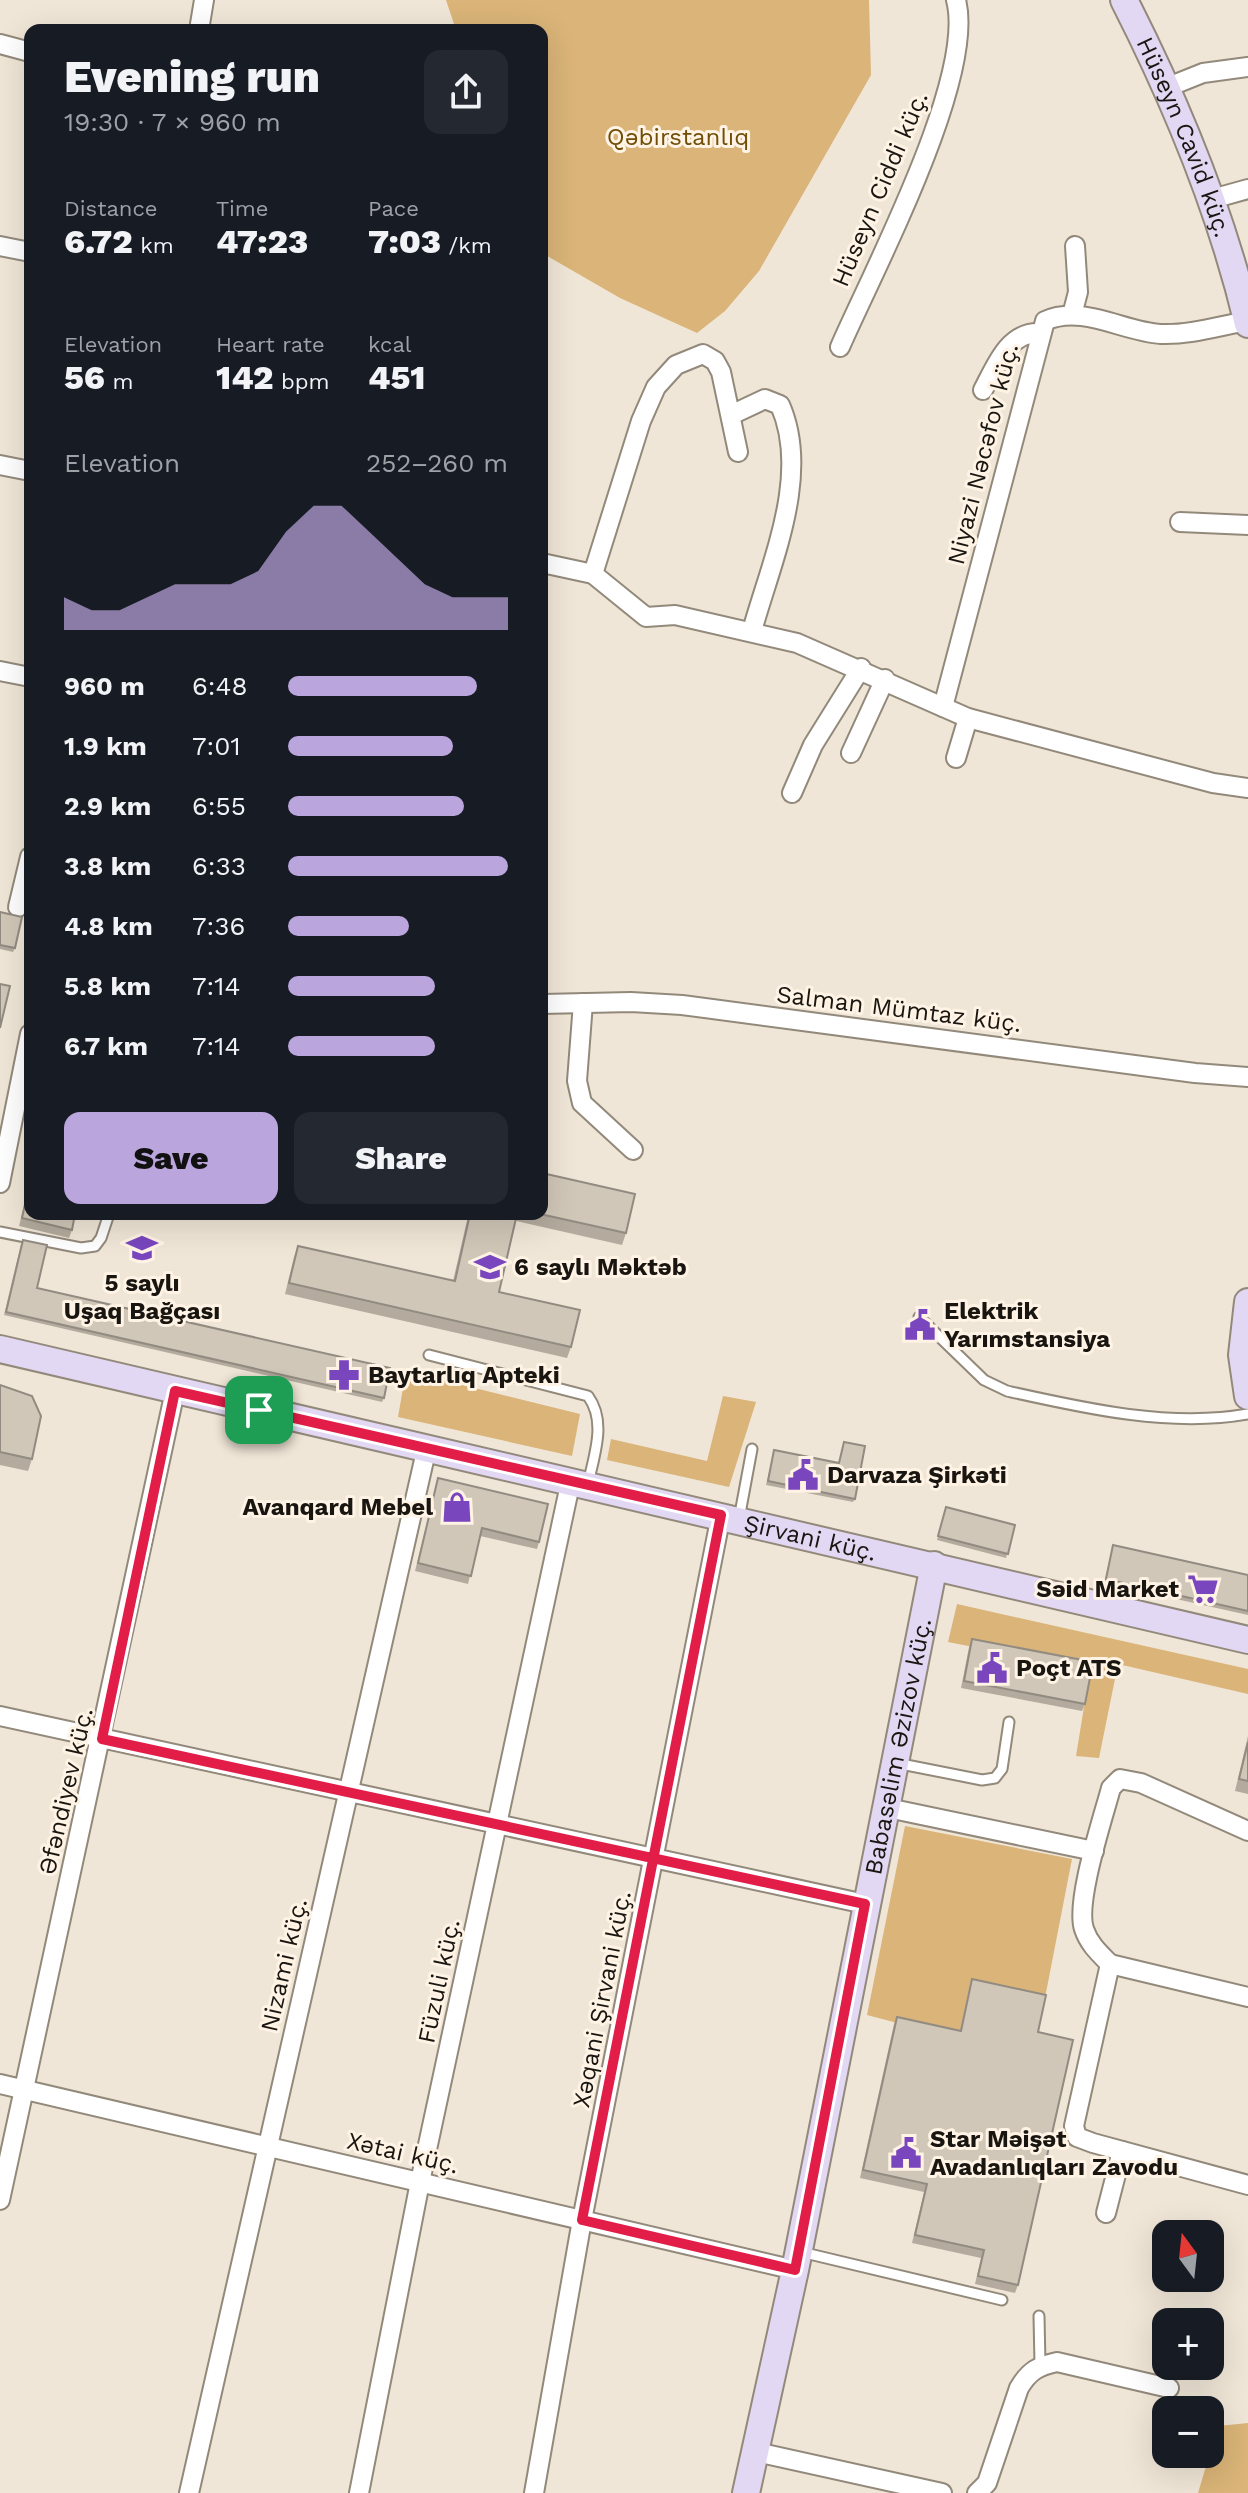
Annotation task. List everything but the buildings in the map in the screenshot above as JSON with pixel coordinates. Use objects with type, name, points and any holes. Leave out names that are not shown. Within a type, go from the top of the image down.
[{"type":"street","points":[[200,24],[204,0]]},
{"type":"street","name":"Hüseyn Ciddi küç.","points":[[840,347],[939,119],[960,40],[956,0]]},
{"type":"street","name":"Hüseyn Cavid küç.","points":[[1124,0],[1168,87],[1212,199],[1248,322]]},
{"type":"street","points":[[0,44],[24,50]]},
{"type":"street","points":[[1168,87],[1203,73],[1248,67]]},
{"type":"street","points":[[1212,199],[1248,189]]},
{"type":"street","points":[[0,246],[24,251]]},
{"type":"street","points":[[1075,246],[1078,292],[1072,315],[1159,334],[1248,322]]},
{"type":"street","name":"Niyazi Nəcəfov küç.","points":[[943,707],[1039,333],[1045,321],[1072,315]]},
{"type":"street","points":[[983,390],[1012,343],[1027,332],[1039,333]]},
{"type":"street","points":[[593,574],[641,421],[656,387],[676,365],[703,354],[715,361],[721,372],[738,452]]},
{"type":"street","points":[[731,415],[765,399],[780,405],[788,432],[788,503],[752,631]]},
{"type":"street","points":[[0,465],[24,470]]},
{"type":"street","points":[[1180,522],[1248,525]]},
{"type":"street","points":[[548,564],[593,574],[646,617],[675,615],[797,643],[861,668],[968,718],[1213,783],[1248,788]]},
{"type":"street","points":[[792,793],[813,745],[861,668]]},
{"type":"street","points":[[0,671],[24,676]]},
{"type":"street","points":[[851,753],[885,679]]},
{"type":"street","points":[[956,758],[968,718]]},
{"type":"street","points":[[16,906],[24,878]]},
{"type":"street","points":[[583,1003],[577,1081],[582,1103],[633,1150]]},
{"type":"street","name":"Salman Mümtaz küç.","points":[[548,1004],[682,1005],[1195,1073],[1248,1077]]},
{"type":"street","points":[[0,1183],[24,1064]]},
{"type":"street","points":[[1248,1302],[1242,1355],[1248,1396]]},
{"type":"street","name":"Şirvani küç.","points":[[0,1349],[1248,1640]]},
{"type":"street","name":"Əfəndiyev küç.","points":[[0,2200],[175,1391]]},
{"type":"street","name":"Nizami küç.","points":[[189,2493],[427,1447]]},
{"type":"street","name":"Füzuli küç.","points":[[359,2493],[420,2182],[498,1824],[580,1482]]},
{"type":"street","name":"Xəqani Şirvani küç.","points":[[534,2493],[582,2220],[654,1859],[730,1517]]},
{"type":"street","name":"Babasəlim Əzizov küç.","points":[[746,2493],[796,2260],[883,1807],[934,1565]]},
{"type":"street","points":[[0,1716],[865,1904]]},
{"type":"street","points":[[1248,1831],[1141,1783],[1120,1779],[1111,1788],[1094,1851],[1082,1925],[1090,1944],[1110,1964],[1248,1997]]},
{"type":"street","points":[[883,1807],[1094,1851]]},
{"type":"street","points":[[1110,1964],[1074,2126],[1077,2137],[1248,2185]]},
{"type":"street","name":"Xətai küç.","points":[[0,2084],[582,2220],[796,2260]]},
{"type":"street","points":[[1106,2213],[1122,2151]]},
{"type":"street","points":[[977,2493],[987,2483],[1019,2388],[1027,2374],[1040,2365],[1057,2362],[1169,2388]]},
{"type":"street","points":[[756,2452],[942,2493]]},
{"type":"lane","points":[[0,1232],[81,1248],[95,1246],[107,1220]]},
{"type":"lane","points":[[919,1317],[984,1380],[1007,1391],[1178,1419],[1221,1419],[1248,1414]]},
{"type":"lane","points":[[429,1355],[588,1396],[596,1408],[599,1426],[580,1482]]},
{"type":"lane","points":[[730,1517],[752,1449]]},
{"type":"lane","points":[[893,1762],[982,1780],[995,1778],[1002,1769],[1009,1722]]},
{"type":"lane","points":[[796,2260],[1002,2300]]},
{"type":"lane","points":[[1039,2316],[1040,2365]]},
{"type":"green space","name":"Qəbirstanlıq","points":[[446,0],[869,0],[871,75],[759,271],[725,311],[697,333],[620,298],[548,256],[548,24],[454,24]]},
{"type":"green space","points":[[406,1371],[580,1414],[572,1456],[398,1417]]},
{"type":"green space","points":[[723,1396],[756,1402],[729,1487],[607,1460],[611,1439],[707,1461]]},
{"type":"green space","points":[[957,1604],[1248,1669],[1248,1694],[1118,1664],[1099,1758],[1076,1756],[1090,1670],[948,1642]]},
{"type":"green space","points":[[905,1826],[1072,1859],[1044,2003],[958,2039],[867,2015]]},
{"type":"green space","points":[[1248,2423],[1248,2493],[1198,2493],[1205,2468],[1224,2468],[1224,2425]]},
{"type":"place","name":"5 saylı Uşaq Bağçası","points":[[142,1248]]},
{"type":"place","name":"6 saylı Məktəb","points":[[490,1267]]},
{"type":"place","name":"Elektrik Yarımstansiya","points":[[920,1325]]},
{"type":"place","name":"Baytarlıq Apteki","points":[[344,1375]]},
{"type":"place","name":"Darvaza Şirkəti","points":[[803,1475]]},
{"type":"place","name":"Avanqard Mebel","points":[[457,1507]]},
{"type":"place","name":"Səid Market","points":[[1203,1589]]},
{"type":"place","name":"Poçt ATS","points":[[992,1668]]},
{"type":"place","name":"Star Məişət Avadanlıqları Zavodu","points":[[906,2153]]},
{"type":"route","points":[[259,1410],[175,1391],[102,1739],[349,1791],[654,1859],[865,1904],[795,2270],[582,2220],[654,1859],[721,1515],[259,1410]]}]
